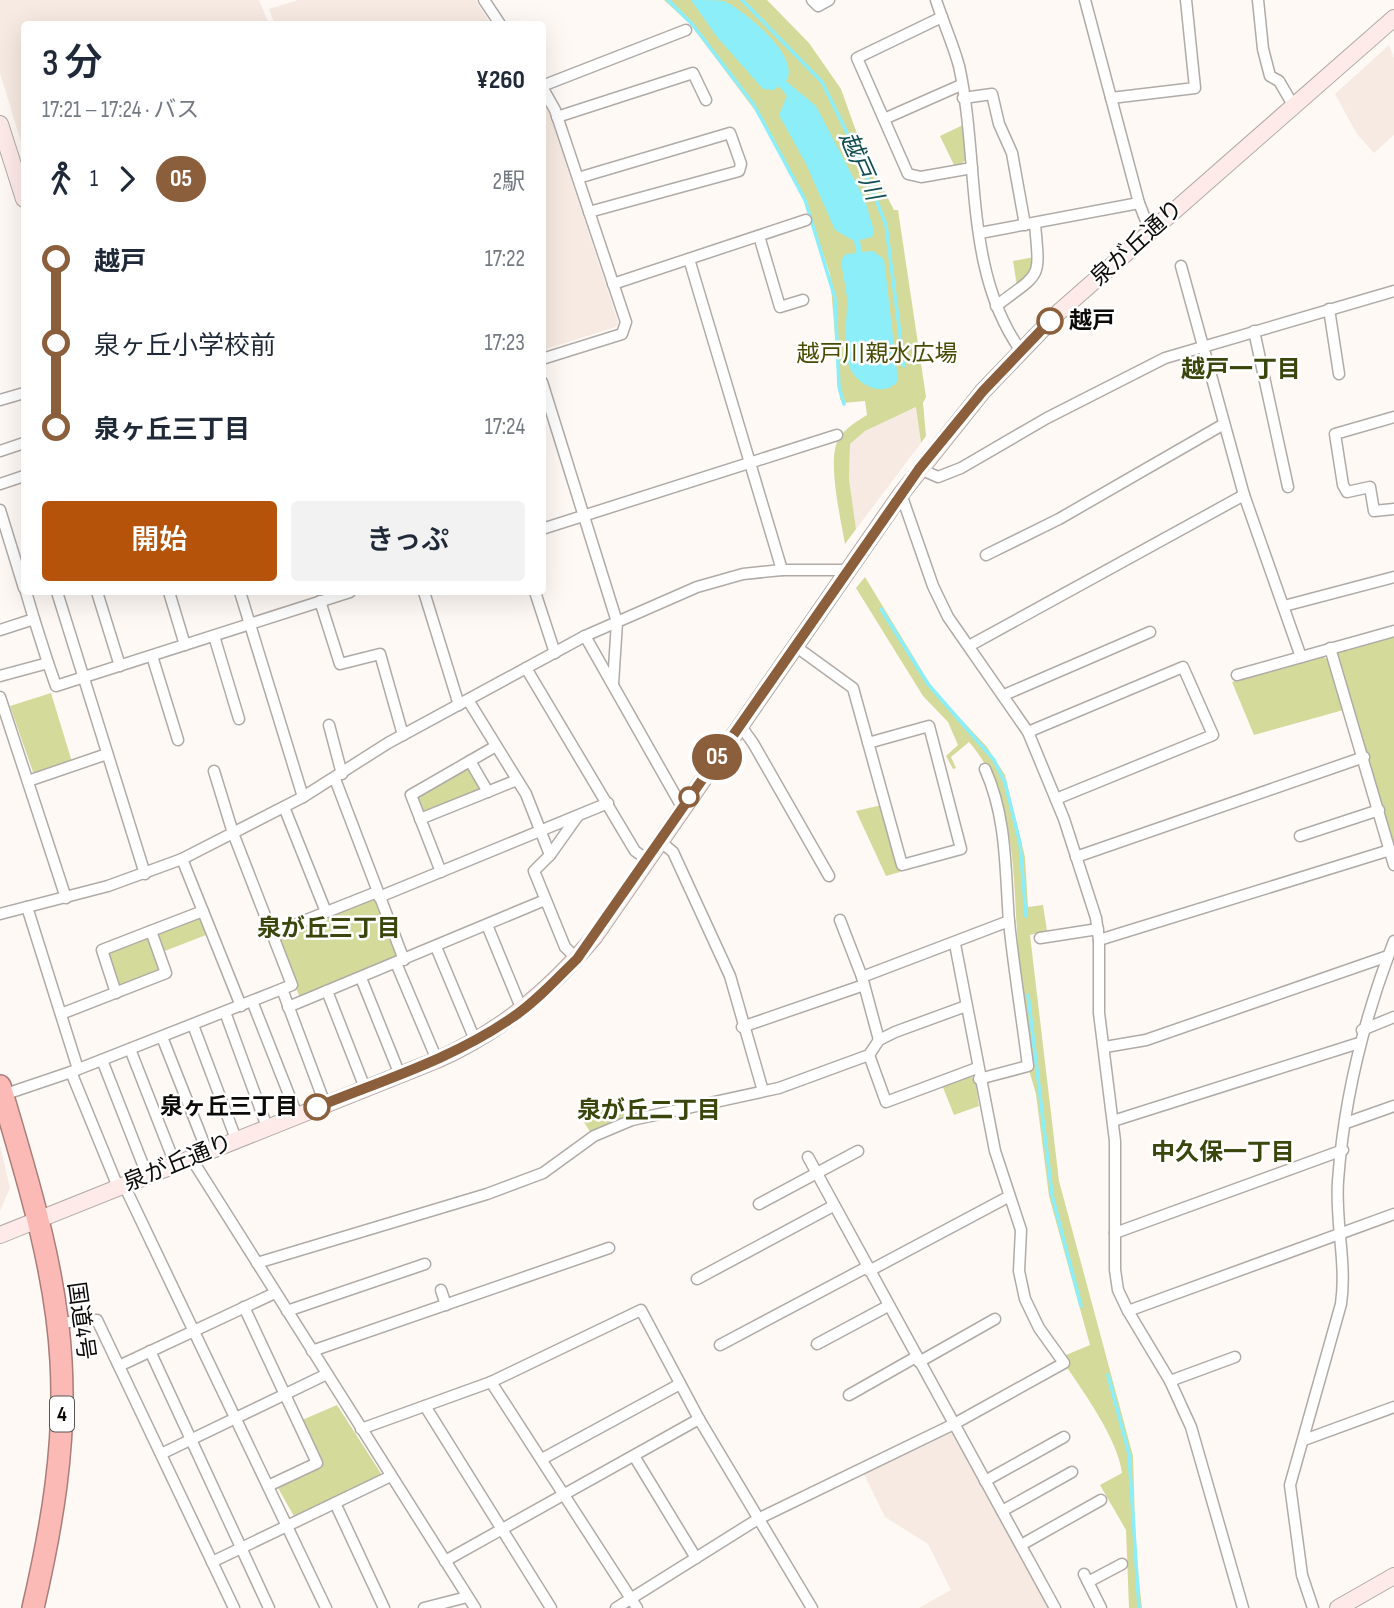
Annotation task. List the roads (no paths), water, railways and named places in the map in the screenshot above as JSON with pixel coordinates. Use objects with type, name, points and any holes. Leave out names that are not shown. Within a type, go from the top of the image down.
[{"type":"highway","name":"国道4号","points":[[1,1090],[37,1220],[57,1323],[63,1394],[60,1456],[52,1523],[33,1608]]},
{"type":"street","points":[[484,0],[498,21]]},
{"type":"street","points":[[812,0],[818,6],[829,0]]},
{"type":"street","points":[[936,0],[958,66],[986,276],[1004,328],[1021,351]]},
{"type":"street","points":[[1085,0],[1139,203],[1150,231]]},
{"type":"street","points":[[1111,98],[1195,88],[1186,0]]},
{"type":"street","points":[[1258,0],[1263,49],[1270,76],[1279,82],[1293,105]]},
{"type":"street","points":[[942,17],[857,58],[908,174],[921,177],[972,168]]},
{"type":"street","name":"泉が丘通り","points":[[0,1235],[437,1060],[475,1041],[522,1010],[577,959],[901,494],[983,391],[1021,351],[1150,231],[1394,18]]},
{"type":"street","points":[[546,84],[686,30]]},
{"type":"street","points":[[557,117],[693,73],[706,100]]},
{"type":"street","points":[[884,120],[961,85]]},
{"type":"street","points":[[546,94],[557,117],[626,322],[622,334],[546,358]]},
{"type":"street","points":[[963,98],[992,94],[999,124],[1012,153],[1039,268],[1034,277],[996,306]]},
{"type":"street","points":[[0,124],[21,178]]},
{"type":"street","points":[[578,178],[730,133],[741,164],[739,171],[589,212]]},
{"type":"street","points":[[980,233],[1139,203]]},
{"type":"street","points":[[613,284],[806,220]]},
{"type":"street","points":[[759,236],[780,307],[803,300]]},
{"type":"street","points":[[688,259],[782,570]]},
{"type":"street","points":[[1181,266],[1244,495],[1301,657]]},
{"type":"street","points":[[919,469],[938,477],[961,468],[1047,418],[1165,358],[1394,291]]},
{"type":"street","points":[[1329,309],[1339,374]]},
{"type":"street","points":[[1254,331],[1288,487]]},
{"type":"street","points":[[0,400],[21,394]]},
{"type":"street","points":[[546,394],[617,622],[613,684]]},
{"type":"street","points":[[1394,417],[1335,434],[1343,485],[1347,492],[1370,486],[1374,511],[1394,509]]},
{"type":"street","points":[[986,555],[1059,519],[1224,424]]},
{"type":"street","points":[[546,528],[837,435]]},
{"type":"street","points":[[0,451],[21,444]]},
{"type":"street","points":[[0,484],[21,479]]},
{"type":"street","points":[[901,494],[933,586],[948,617],[1028,733],[1056,799],[1076,857],[1098,934],[1099,1013],[1113,1121],[1115,1270],[1118,1290],[1170,1381],[1191,1427],[1243,1608]]},
{"type":"street","points":[[969,646],[1244,495]]},
{"type":"street","points":[[0,510],[21,577]]},
{"type":"street","points":[[0,914],[66,898],[145,874],[182,859],[303,797],[404,735],[585,636],[697,587],[743,574],[782,570],[848,570]]},
{"type":"street","points":[[1284,606],[1394,577]]},
{"type":"street","points":[[27,595],[56,686],[340,595]]},
{"type":"street","points":[[58,595],[145,874]]},
{"type":"street","points":[[98,595],[120,666]]},
{"type":"street","points":[[170,595],[185,645]]},
{"type":"street","points":[[241,595],[303,797]]},
{"type":"street","points":[[425,595],[463,703],[496,746],[517,780],[550,855]]},
{"type":"street","points":[[537,595],[555,653]]},
{"type":"street","points":[[320,601],[340,664],[380,654],[404,735]]},
{"type":"street","points":[[0,630],[34,619]]},
{"type":"street","points":[[1237,675],[1394,631]]},
{"type":"street","points":[[1004,695],[1150,632]]},
{"type":"street","points":[[214,636],[239,719]]},
{"type":"street","points":[[585,636],[682,807]]},
{"type":"street","points":[[794,646],[853,688],[868,743],[902,865],[961,849],[929,726],[868,743]]},
{"type":"street","points":[[1330,648],[1394,865]]},
{"type":"street","points":[[152,656],[178,740]]},
{"type":"street","points":[[0,676],[48,663]]},
{"type":"street","points":[[1028,733],[1183,667],[1213,735],[1056,799]]},
{"type":"street","points":[[526,668],[635,851],[648,860]]},
{"type":"street","points":[[0,697],[66,898]]},
{"type":"street","points":[[329,725],[338,776],[400,962],[437,1060]]},
{"type":"street","points":[[740,725],[758,751],[829,876]]},
{"type":"street","points":[[441,872],[411,795],[496,746]]},
{"type":"street","points":[[29,781],[107,754]]},
{"type":"street","points":[[1076,857],[1364,757]]},
{"type":"street","points":[[470,761],[488,792]]},
{"type":"street","points":[[869,1055],[886,1102],[978,1073],[1028,1066],[1009,921],[1006,852],[995,792],[985,769]]},
{"type":"street","points":[[1,1090],[75,1070],[292,985],[233,834],[214,771]]},
{"type":"street","points":[[420,819],[517,780]]},
{"type":"street","points":[[271,934],[441,872],[608,803]]},
{"type":"street","points":[[284,807],[326,912]]},
{"type":"street","points":[[1300,836],[1379,810]]},
{"type":"street","points":[[577,959],[565,947],[534,871],[550,855],[578,816]]},
{"type":"street","points":[[661,842],[673,852],[730,976],[742,1027],[763,1091]]},
{"type":"street","points":[[1040,938],[1098,934],[1390,850]]},
{"type":"street","points":[[182,859],[203,911],[297,1115]]},
{"type":"street","points":[[288,1007],[545,900]]},
{"type":"street","points":[[27,907],[61,1014],[75,1070],[121,1186],[194,1331],[326,1608]]},
{"type":"street","points":[[116,993],[102,950],[203,911]]},
{"type":"street","points":[[840,920],[863,981],[879,1040]]},
{"type":"street","points":[[742,1027],[1009,921]]},
{"type":"street","points":[[487,925],[522,1010]]},
{"type":"street","points":[[61,1014],[166,973],[151,931]]},
{"type":"street","points":[[1313,1608],[1302,1575],[1290,1485],[1341,1304],[1345,1279],[1338,1183],[1346,1123],[1362,1030],[1394,941]]},
{"type":"street","points":[[616,1608],[634,1603],[696,1558],[758,1519],[954,1424],[1065,1363],[1039,1328],[1025,1299],[1019,1270],[1021,1230],[1008,1198],[978,1073],[955,944]]},
{"type":"street","points":[[436,947],[475,1041]]},
{"type":"street","points":[[1105,1047],[1146,1040],[1388,956]]},
{"type":"street","points":[[361,978],[400,1075]]},
{"type":"street","points":[[282,989],[325,1104]]},
{"type":"street","points":[[327,991],[365,1088]]},
{"type":"street","points":[[257,1263],[487,1194],[543,1173],[594,1136],[632,1120],[763,1091],[869,1055],[879,1040],[966,1006]]},
{"type":"street","points":[[225,1012],[267,1127]]},
{"type":"street","points":[[1362,1030],[1394,1017]]},
{"type":"street","points":[[193,1025],[236,1139]]},
{"type":"street","points":[[162,1037],[207,1151]]},
{"type":"street","points":[[1113,1121],[1359,1043]]},
{"type":"street","points":[[130,1049],[175,1164]]},
{"type":"street","points":[[102,1060],[147,1175]]},
{"type":"street","points":[[1346,1123],[1394,1106]]},
{"type":"street","points":[[1115,1233],[1343,1150]]},
{"type":"street","points":[[759,1204],[858,1152]]},
{"type":"street","points":[[808,1157],[1055,1608]]},
{"type":"street","points":[[191,1158],[475,1608]]},
{"type":"street","points":[[720,1345],[1008,1198]]},
{"type":"street","points":[[697,1279],[833,1206]]},
{"type":"street","points":[[1128,1311],[1394,1213]]},
{"type":"street","points":[[312,1351],[609,1248]]},
{"type":"street","points":[[287,1311],[425,1264]]},
{"type":"street","points":[[441,1290],[446,1305]]},
{"type":"street","points":[[119,1366],[275,1293]]},
{"type":"street","points":[[817,1344],[888,1306]]},
{"type":"street","points":[[244,1307],[317,1463],[268,1486]]},
{"type":"street","points":[[362,1429],[491,1382],[641,1310],[699,1419],[812,1608]]},
{"type":"street","points":[[849,1395],[995,1319]]},
{"type":"street","points":[[57,1323],[97,1320],[234,1608]]},
{"type":"street","points":[[150,1352],[268,1608]]},
{"type":"street","points":[[1170,1381],[1235,1357]]},
{"type":"street","points":[[161,1454],[327,1374]]},
{"type":"street","points":[[491,1382],[634,1603]]},
{"type":"street","points":[[542,1459],[680,1384]]},
{"type":"street","points":[[425,1406],[551,1608]]},
{"type":"street","points":[[1304,1440],[1394,1407]]},
{"type":"street","points":[[445,1561],[699,1419]]},
{"type":"street","points":[[985,1481],[1064,1437]]},
{"type":"street","points":[[634,1456],[696,1558]]},
{"type":"street","points":[[1002,1511],[1072,1472]]},
{"type":"street","points":[[212,1562],[391,1476]]},
{"type":"street","points":[[1021,1545],[1101,1500]]},
{"type":"street","points":[[335,1503],[384,1608]]},
{"type":"street","points":[[1101,1608],[1086,1578],[1122,1564]]},
{"type":"street","points":[[1338,1608],[1394,1576]]},
{"type":"street","points":[[424,1608],[467,1597]]},
{"type":"water","points":[[691,0],[724,1],[745,14],[769,36],[786,60],[789,71],[786,81],[816,106],[865,200],[874,231],[872,237],[860,240],[862,252],[873,251],[884,259],[898,381],[890,388],[877,389],[861,382],[848,362],[845,337],[847,298],[841,260],[846,254],[856,253],[854,241],[835,230],[806,164],[779,115],[787,96],[779,86],[774,90],[763,89],[717,37]]},
{"type":"waterway","points":[[668,0],[692,24],[754,105],[805,200],[835,298],[839,387],[844,404]]},
{"type":"waterway","name":"越戸川","points":[[742,0],[822,82],[859,157],[886,225],[904,366]]},
{"type":"waterway","name":"越戸川","points":[[881,609],[928,684],[994,760],[1005,783],[1020,843],[1026,916]]},
{"type":"waterway","name":"越戸川","points":[[1028,995],[1052,1195],[1081,1306]]},
{"type":"waterway","name":"越戸川","points":[[1108,1375],[1129,1454],[1139,1608]]},
{"type":"place","name":"越戸","points":[[1050,321]]},
{"type":"place","name":"泉ヶ丘三丁目","points":[[317,1107]]},
{"type":"district","name":"越戸一丁目","points":[[1241,369]]},
{"type":"district","name":"泉が丘三丁目","points":[[329,928]]},
{"type":"district","name":"泉が丘二丁目","points":[[649,1110]]},
{"type":"district","name":"中久保一丁目","points":[[1223,1152]]},
{"type":"park label","name":"越戸川親水広場","points":[[877,354]]}]
